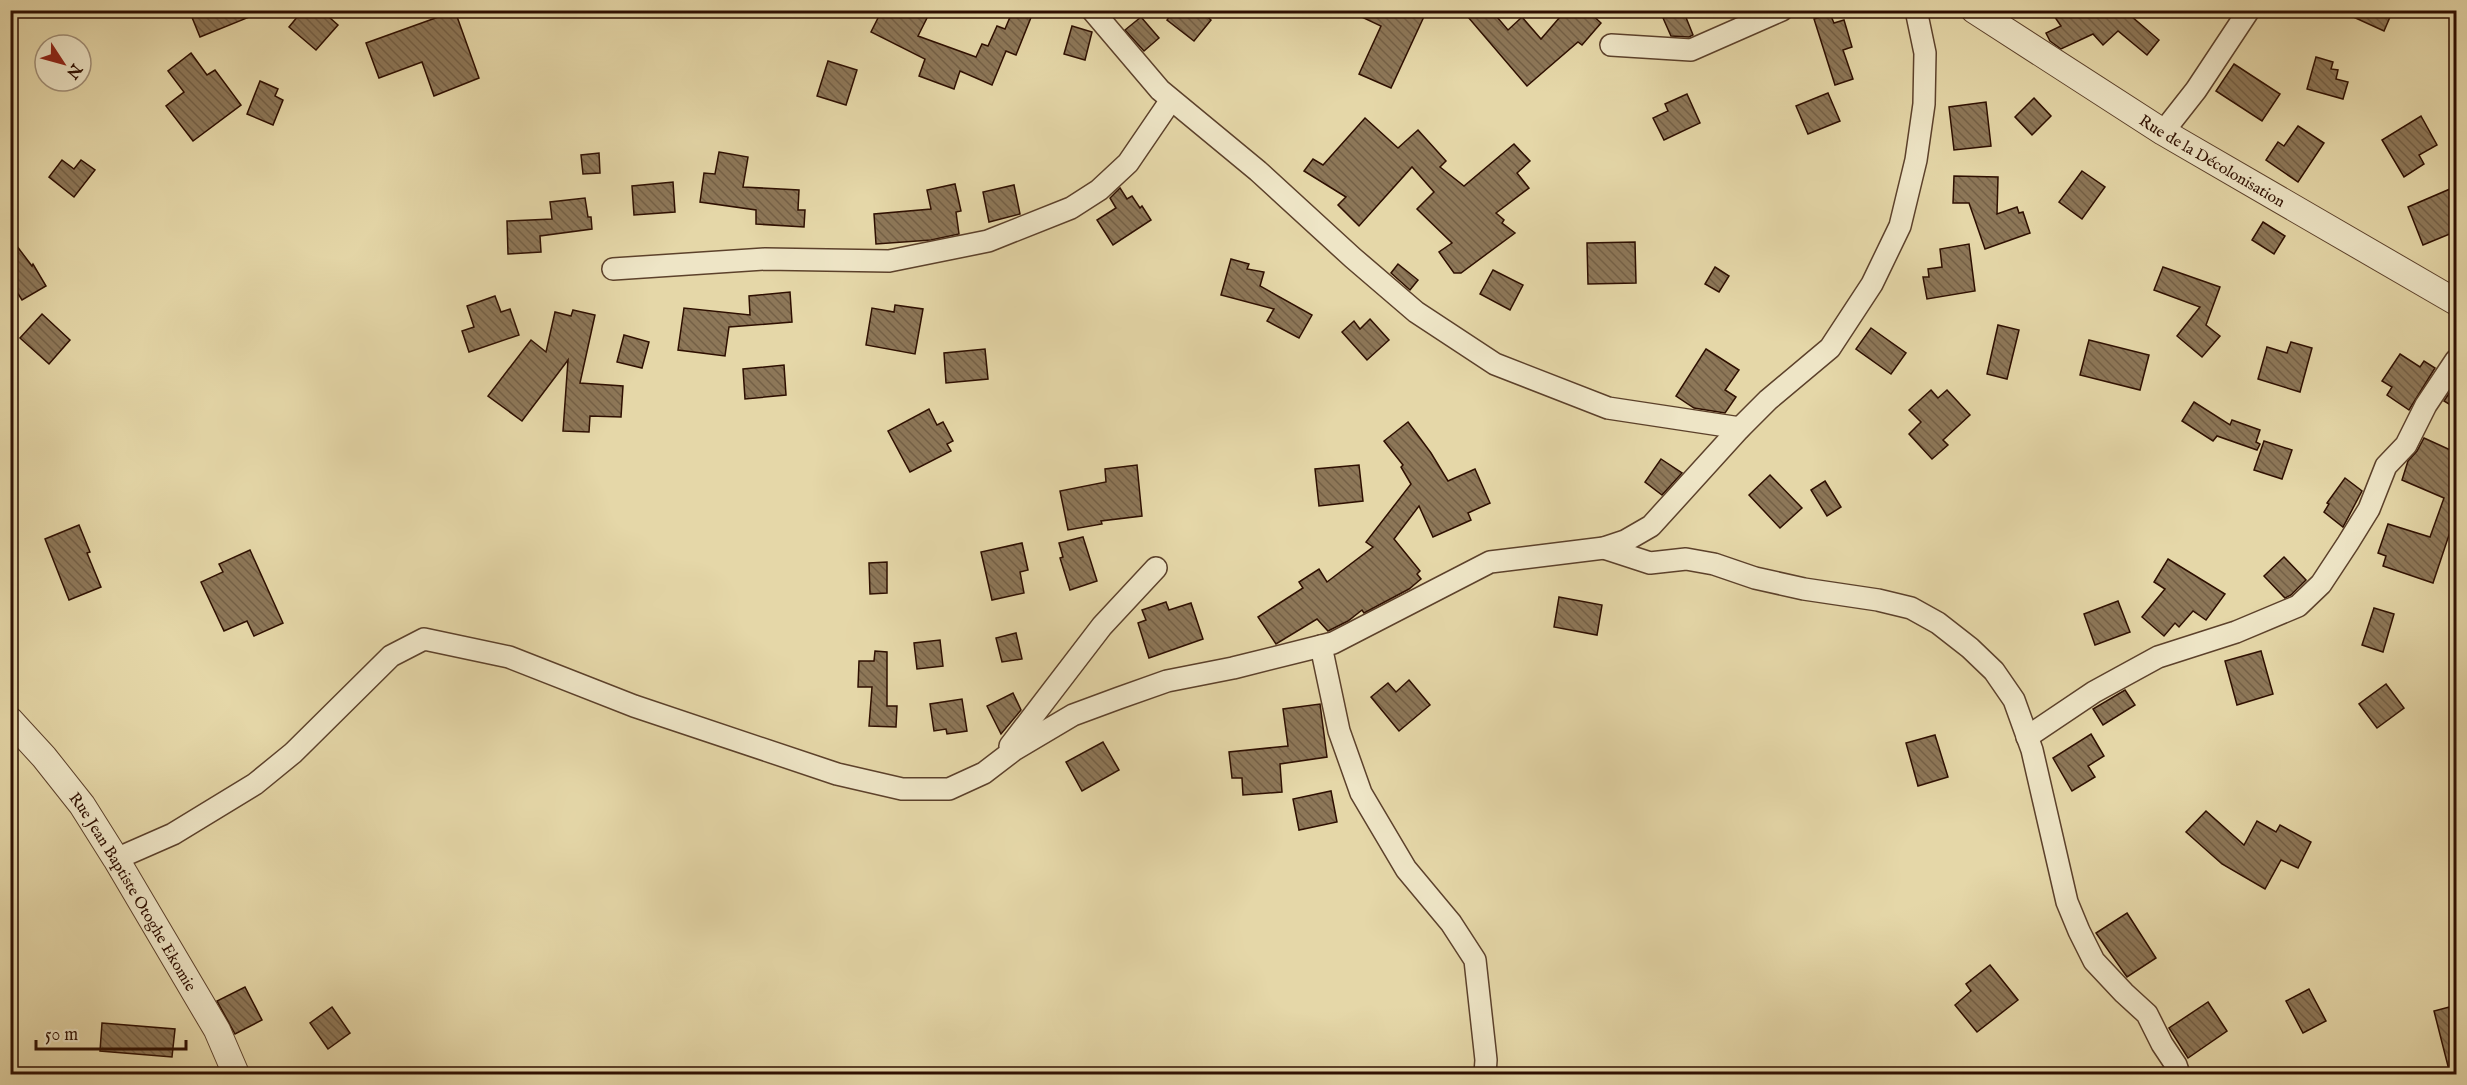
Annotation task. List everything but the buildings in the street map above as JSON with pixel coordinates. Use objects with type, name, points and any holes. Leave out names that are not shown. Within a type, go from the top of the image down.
[{"type":"street","points":[[1092,10],[1144,73],[1171,100],[1258,171],[1416,312],[1495,364],[1608,408],[1740,428]]},
{"type":"street","points":[[1611,45],[1691,50],[1782,10]]},
{"type":"street","points":[[116,859],[173,834],[255,784],[293,753],[391,656],[424,639],[509,657],[634,706],[837,774],[902,789],[949,789],[984,773],[1014,750],[1073,715],[1119,698],[1167,681],[1233,668],[1333,643],[1490,562],[1604,548],[1625,541],[1651,526],[1768,400],[1830,348],[1872,284],[1900,226],[1916,160],[1924,104],[1925,53],[1916,10]]},
{"type":"street","name":"Rue de la Décolonisation","points":[[1974,10],[2163,132],[2457,302]]},
{"type":"street","points":[[2163,132],[2196,90],[2249,10]]},
{"type":"street","points":[[613,270],[765,259],[889,261],[988,242],[1071,208],[1099,190],[1128,163],[1171,100]]},
{"type":"street","points":[[2027,737],[2094,692],[2158,657],[2235,632],[2298,606],[2321,584],[2348,543],[2369,508],[2386,466],[2406,445],[2426,405],[2457,360]]},
{"type":"street","points":[[1604,548],[1650,563],[1686,559],[1714,564],[1784,585],[1878,600],[1911,608],[1946,629],[1970,648],[1994,671],[2014,700],[2046,806],[2067,902],[2079,931],[2094,961],[2147,1014],[2179,1074]]},
{"type":"street","points":[[995,765],[1041,709],[1102,626],[1156,568]]},
{"type":"street","points":[[1321,646],[1340,731],[1360,793],[1406,869],[1451,923],[1475,960],[1486,1060],[1485,1074]]},
{"type":"street","name":"Rue Jean Baptiste Otoghe Ekomie","points":[[10,720],[44,757],[82,805],[217,1030],[236,1074]]}]
